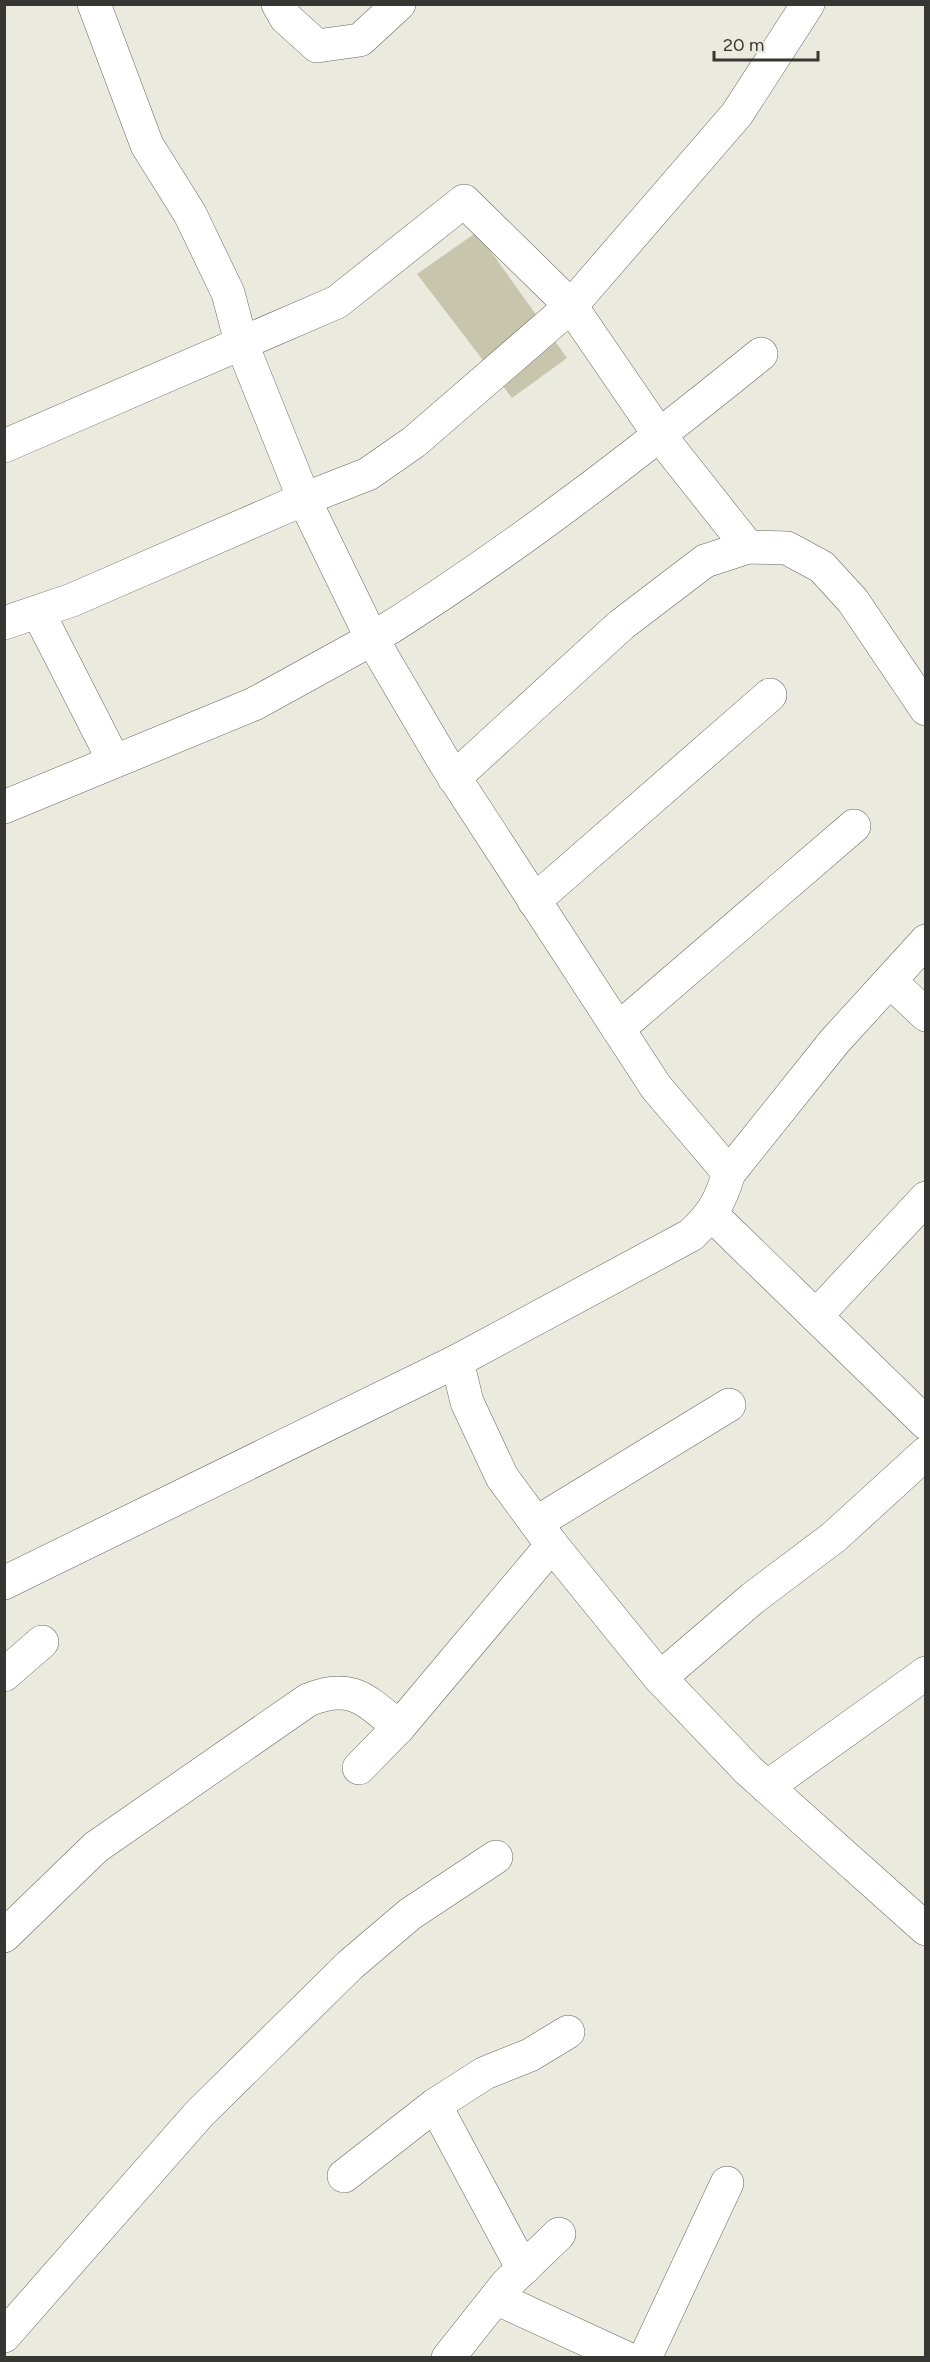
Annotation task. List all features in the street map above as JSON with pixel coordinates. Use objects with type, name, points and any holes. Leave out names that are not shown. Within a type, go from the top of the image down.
[{"type":"street","points":[[94,4],[147,146],[190,214],[228,293],[241,342],[304,498],[372,639],[454,778],[656,1087],[729,1173]]},
{"type":"street","points":[[278,4],[286,18],[316,46],[360,40],[399,4]]},
{"type":"street","points":[[4,623],[72,600],[304,498],[368,474],[414,442],[571,306],[737,114],[808,4]]},
{"type":"street","points":[[4,446],[337,302],[464,201],[571,306],[660,435],[748,548]]},
{"type":"street","points":[[4,807],[254,704],[372,639],[452,590],[660,435],[761,354]]},
{"type":"street","points":[[454,778],[621,625],[705,561],[748,548],[787,548],[822,567],[853,601],[926,708]]},
{"type":"street","points":[[38,612],[114,761]]},
{"type":"street","points":[[534,901],[770,694]]},
{"type":"street","points":[[618,1029],[854,825]]},
{"type":"street","points":[[4,1583],[457,1361],[691,1234],[712,1215],[721,1198],[729,1173],[834,1042],[926,941]]},
{"type":"street","points":[[890,981],[926,1015]]},
{"type":"street","points":[[816,1316],[926,1198]]},
{"type":"street","points":[[712,1215],[926,1423]]},
{"type":"street","points":[[457,1361],[467,1402],[502,1477],[544,1534],[660,1678],[767,1787],[926,1929]]},
{"type":"street","points":[[359,1768],[399,1727],[544,1534],[729,1405]]},
{"type":"street","points":[[660,1678],[753,1598],[834,1537],[926,1452]]},
{"type":"street","points":[[4,1675],[42,1642]]},
{"type":"street","points":[[767,1787],[926,1673]]},
{"type":"street","points":[[4,1936],[96,1847],[308,1700],[325,1693],[346,1691],[369,1702],[399,1727]]},
{"type":"street","points":[[4,2336],[199,2114],[350,1965],[411,1914],[496,1857]]},
{"type":"street","points":[[344,2176],[435,2105],[485,2073],[530,2055],[568,2032]]},
{"type":"street","points":[[435,2105],[523,2268]]},
{"type":"street","points":[[645,2358],[727,2183]]},
{"type":"street","points":[[448,2358],[496,2298],[523,2268],[559,2234]]},
{"type":"street","points":[[496,2298],[626,2358]]},
{"type":"green space","points":[[477,232],[567,358],[512,398],[417,274]]}]
